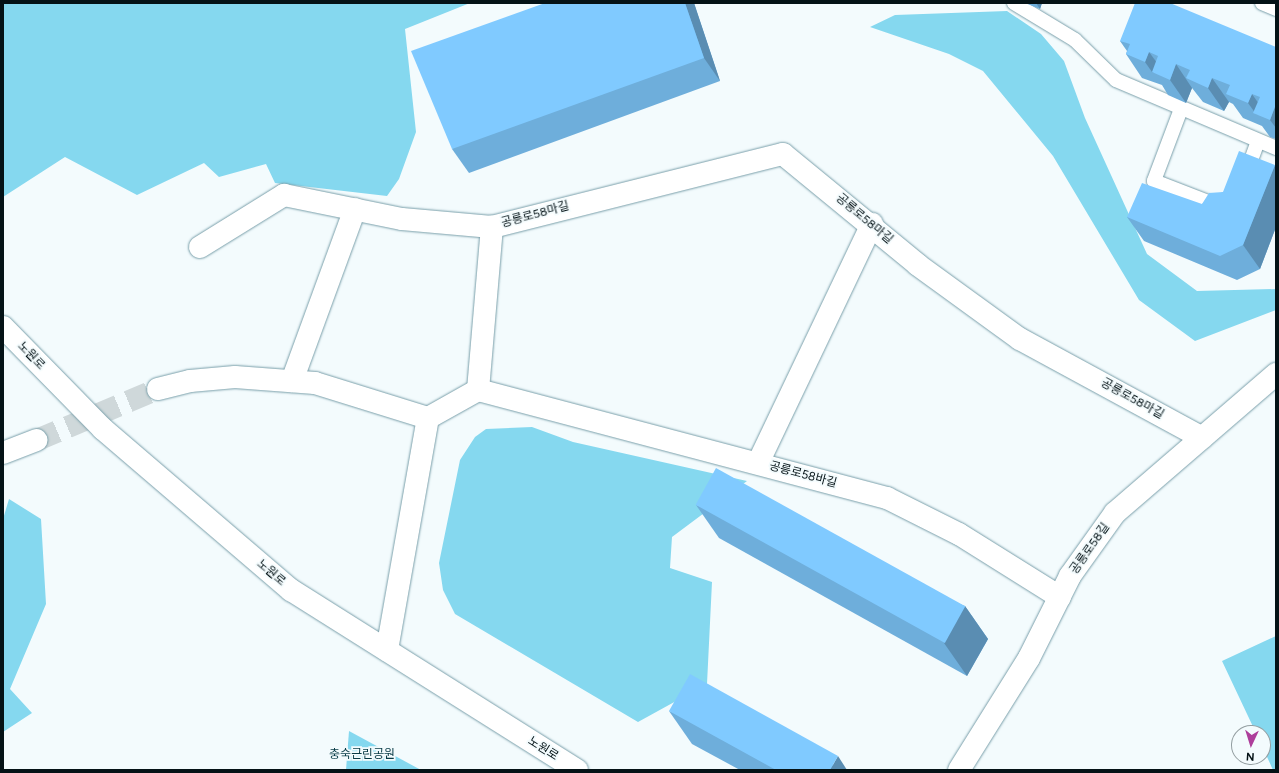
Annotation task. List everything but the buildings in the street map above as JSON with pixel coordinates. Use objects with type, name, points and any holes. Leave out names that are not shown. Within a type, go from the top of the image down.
[{"type":"street","name":"공릉로58마길","points":[[200,247],[284,195],[402,219],[492,227],[783,154],[872,224],[918,265],[1020,339],[1202,438]]},
{"type":"street","points":[[292,381],[355,209]]},
{"type":"street","name":"공릉로58바길","points":[[872,224],[758,463],[887,498],[959,534],[1060,597]]},
{"type":"street","name":"공릉로58마길","points":[[478,390],[492,227]]},
{"type":"street","name":"노원로","points":[[3,327],[103,429],[292,590],[577,770]]},
{"type":"street","name":"공릉로58길","points":[[959,770],[1029,658],[1060,597],[1116,513],[1276,374]]},
{"type":"street","points":[[158,389],[190,381],[235,377],[315,383],[428,418],[478,390],[570,417],[758,463]]},
{"type":"street","points":[[387,650],[428,418]]},
{"type":"street","points":[[3,453],[37,440]]},
{"type":"lane","points":[[1014,3],[1075,40],[1116,80],[1181,109],[1276,148]]},
{"type":"lane","points":[[1262,3],[1276,9]]},
{"type":"lane","points":[[1181,109],[1154,181],[1231,211],[1234,204]]},
{"type":"lane","points":[[1240,190],[1258,141]]},
{"type":"green space","points":[[3,3],[470,3],[405,29],[416,132],[399,179],[387,196],[275,183],[266,164],[219,177],[204,163],[137,195],[65,157],[3,197]]},
{"type":"green space","points":[[1007,11],[1041,34],[1064,61],[1085,118],[1147,254],[1197,291],[1276,289],[1276,310],[1195,341],[1139,300],[1053,156],[983,71],[949,54],[870,27],[895,15]]},
{"type":"green space","points":[[532,427],[573,442],[747,481],[672,537],[670,568],[712,582],[707,684],[638,722],[455,614],[443,590],[439,563],[460,460],[475,437],[486,429]]},
{"type":"green space","points":[[9,499],[41,519],[46,604],[10,689],[32,713],[3,732],[3,519]]},
{"type":"green space","points":[[1276,636],[1276,770],[1273,770],[1271,765],[1271,725],[1252,725],[1222,661]]},
{"type":"green space","name":"충숙근린공원","points":[[349,731],[421,770],[346,770]]},
{"type":"tunnel","points":[[37,440],[158,389]]}]
